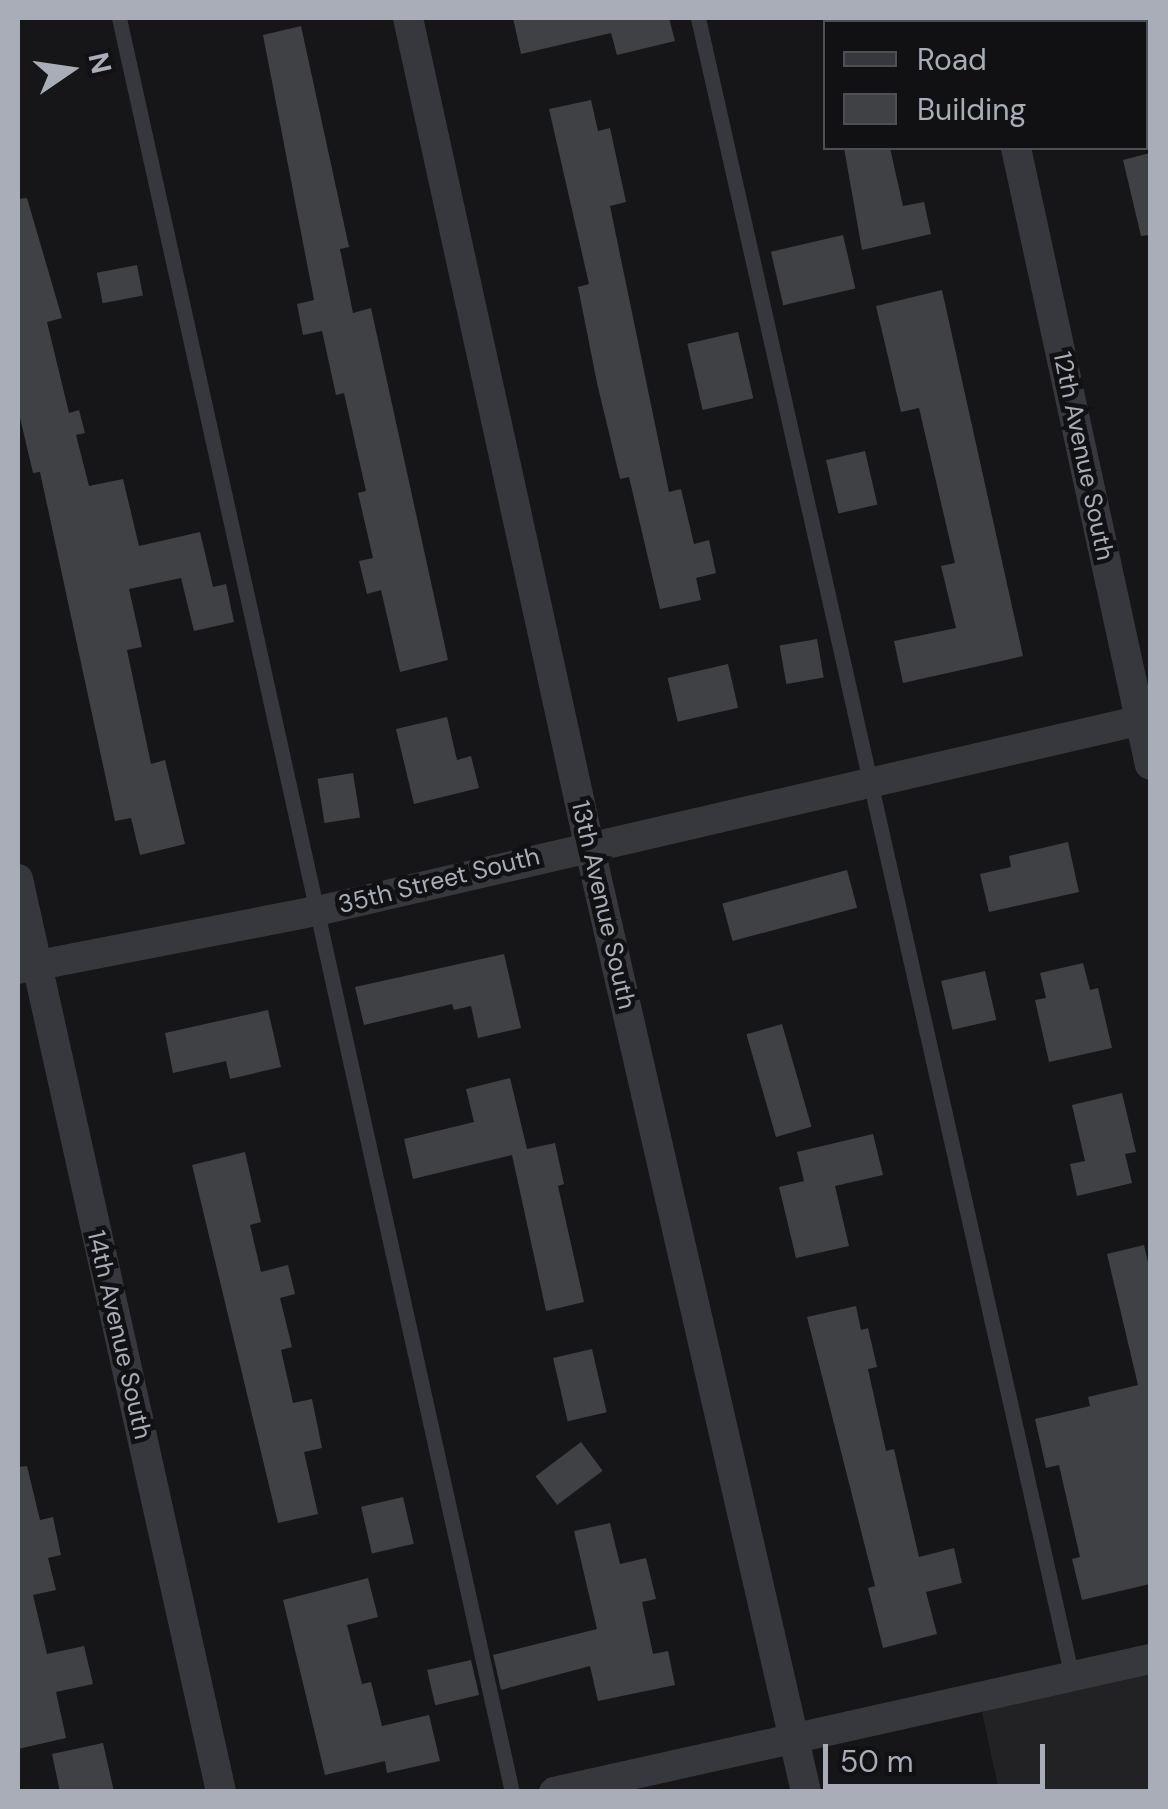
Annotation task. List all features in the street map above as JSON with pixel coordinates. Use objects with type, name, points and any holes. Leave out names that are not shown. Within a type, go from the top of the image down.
[{"type":"street","name":"13th Avenue South","points":[[408,18],[589,845],[806,1792]]},
{"type":"street","name":"12th Avenue South","points":[[1016,150],[1146,719],[1150,765]]},
{"type":"street","name":"35th Street South","points":[[27,967],[316,910],[1146,719]]},
{"type":"street","name":"14th Avenue South","points":[[18,879],[27,967],[221,1792]]},
{"type":"street","points":[[554,1792],[1150,1659]]},
{"type":"lane","points":[[119,18],[512,1792]]},
{"type":"lane","points":[[698,18],[1072,1677]]},
{"type":"shaded area","points":[[1150,1659],[1150,1791],[999,1791],[979,1698]]},
{"type":"building","points":[[513,18],[669,18],[675,41],[617,55],[611,33],[521,54]]},
{"type":"building","points":[[301,26],[349,247],[340,249],[353,313],[371,308],[448,660],[400,672],[381,590],[367,594],[359,561],[373,558],[358,493],[366,491],[344,393],[336,395],[322,331],[303,335],[297,304],[314,300],[263,35]]},
{"type":"building","points":[[591,100],[598,131],[610,128],[626,202],[610,206],[669,492],[681,489],[694,544],[709,540],[716,573],[696,578],[701,600],[660,609],[629,477],[620,479],[597,383],[578,287],[589,284],[549,109]]},
{"type":"building","points":[[844,150],[890,150],[903,206],[924,202],[931,234],[862,250]]},
{"type":"building","points":[[1150,153],[1150,235],[1141,236],[1123,160]]},
{"type":"building","points":[[27,198],[62,318],[47,322],[69,413],[79,410],[85,433],[76,435],[89,486],[123,479],[139,546],[200,532],[213,587],[226,584],[234,622],[194,631],[181,578],[129,589],[142,647],[127,650],[151,764],[165,760],[185,844],[140,855],[131,818],[115,821],[40,472],[33,473],[18,409],[18,199]]},
{"type":"building","points":[[843,235],[855,289],[783,305],[771,252]]},
{"type":"building","points":[[137,265],[143,295],[103,303],[97,273]]},
{"type":"building","points":[[942,290],[1023,656],[903,683],[894,641],[956,628],[941,566],[955,563],[919,408],[901,412],[876,306]]},
{"type":"building","points":[[738,332],[753,398],[703,410],[687,344]]},
{"type":"building","points":[[865,451],[877,505],[838,514],[826,460]]},
{"type":"building","points":[[817,639],[824,677],[786,684],[780,646]]},
{"type":"building","points":[[728,664],[738,708],[678,722],[668,678]]},
{"type":"building","points":[[447,717],[457,760],[471,756],[479,788],[414,804],[396,729]]},
{"type":"building","points":[[353,773],[360,817],[324,823],[317,779]]},
{"type":"building","points":[[1068,842],[1079,892],[989,912],[980,874],[1011,867],[1009,856]]},
{"type":"building","points":[[847,870],[857,908],[732,941],[722,903]]},
{"type":"building","points":[[504,954],[521,1028],[478,1038],[471,1006],[454,1010],[452,1004],[364,1025],[355,987]]},
{"type":"building","points":[[1083,963],[1090,990],[1098,988],[1112,1048],[1049,1062],[1035,1000],[1046,998],[1040,973]]},
{"type":"building","points":[[985,971],[996,1020],[952,1030],[941,981]]},
{"type":"building","points":[[268,1010],[281,1067],[230,1079],[226,1061],[173,1073],[165,1033]]},
{"type":"building","points":[[782,1024],[811,1127],[776,1137],[746,1034]]},
{"type":"building","points":[[510,1078],[527,1149],[555,1143],[564,1184],[558,1186],[584,1302],[546,1311],[512,1155],[413,1179],[404,1139],[474,1122],[466,1089]]},
{"type":"building","points":[[1122,1093],[1136,1152],[1125,1154],[1132,1183],[1077,1196],[1070,1164],[1085,1161],[1072,1105]]},
{"type":"building","points":[[873,1134],[883,1175],[835,1186],[849,1246],[796,1258],[779,1187],[804,1181],[797,1152]]},
{"type":"building","points":[[245,1152],[261,1222],[250,1225],[261,1272],[288,1265],[295,1294],[280,1298],[292,1347],[281,1350],[293,1403],[312,1399],[322,1448],[304,1452],[318,1514],[278,1523],[192,1165]]},
{"type":"building","points":[[1144,1245],[1150,1271],[1150,1584],[1082,1600],[1072,1559],[1080,1557],[1059,1465],[1046,1468],[1035,1419],[1090,1406],[1088,1397],[1138,1385],[1107,1254]]},
{"type":"building","points":[[856,1306],[861,1330],[868,1328],[877,1367],[868,1369],[886,1451],[894,1449],[919,1557],[954,1548],[962,1583],[926,1592],[937,1634],[883,1648],[868,1588],[875,1586],[807,1317]]},
{"type":"building","points":[[592,1349],[607,1412],[568,1421],[553,1358]]},
{"type":"building","points":[[581,1442],[603,1471],[557,1505],[535,1476]]},
{"type":"building","points":[[27,1466],[40,1520],[53,1517],[61,1555],[48,1558],[56,1590],[33,1595],[47,1654],[84,1646],[93,1684],[56,1692],[66,1738],[18,1749],[18,1467]]},
{"type":"building","points":[[403,1497],[414,1544],[372,1553],[361,1507]]},
{"type":"building","points":[[610,1523],[620,1564],[646,1558],[656,1599],[642,1602],[653,1654],[668,1651],[675,1685],[598,1701],[590,1666],[501,1690],[493,1655],[597,1629],[574,1531]]},
{"type":"building","points":[[368,1578],[378,1617],[347,1625],[362,1684],[371,1682],[382,1726],[429,1715],[440,1761],[387,1773],[385,1761],[325,1775],[283,1600]]},
{"type":"building","points":[[471,1660],[479,1695],[435,1705],[427,1670]]},
{"type":"building","points":[[103,1743],[114,1792],[60,1792],[52,1754]]}]
